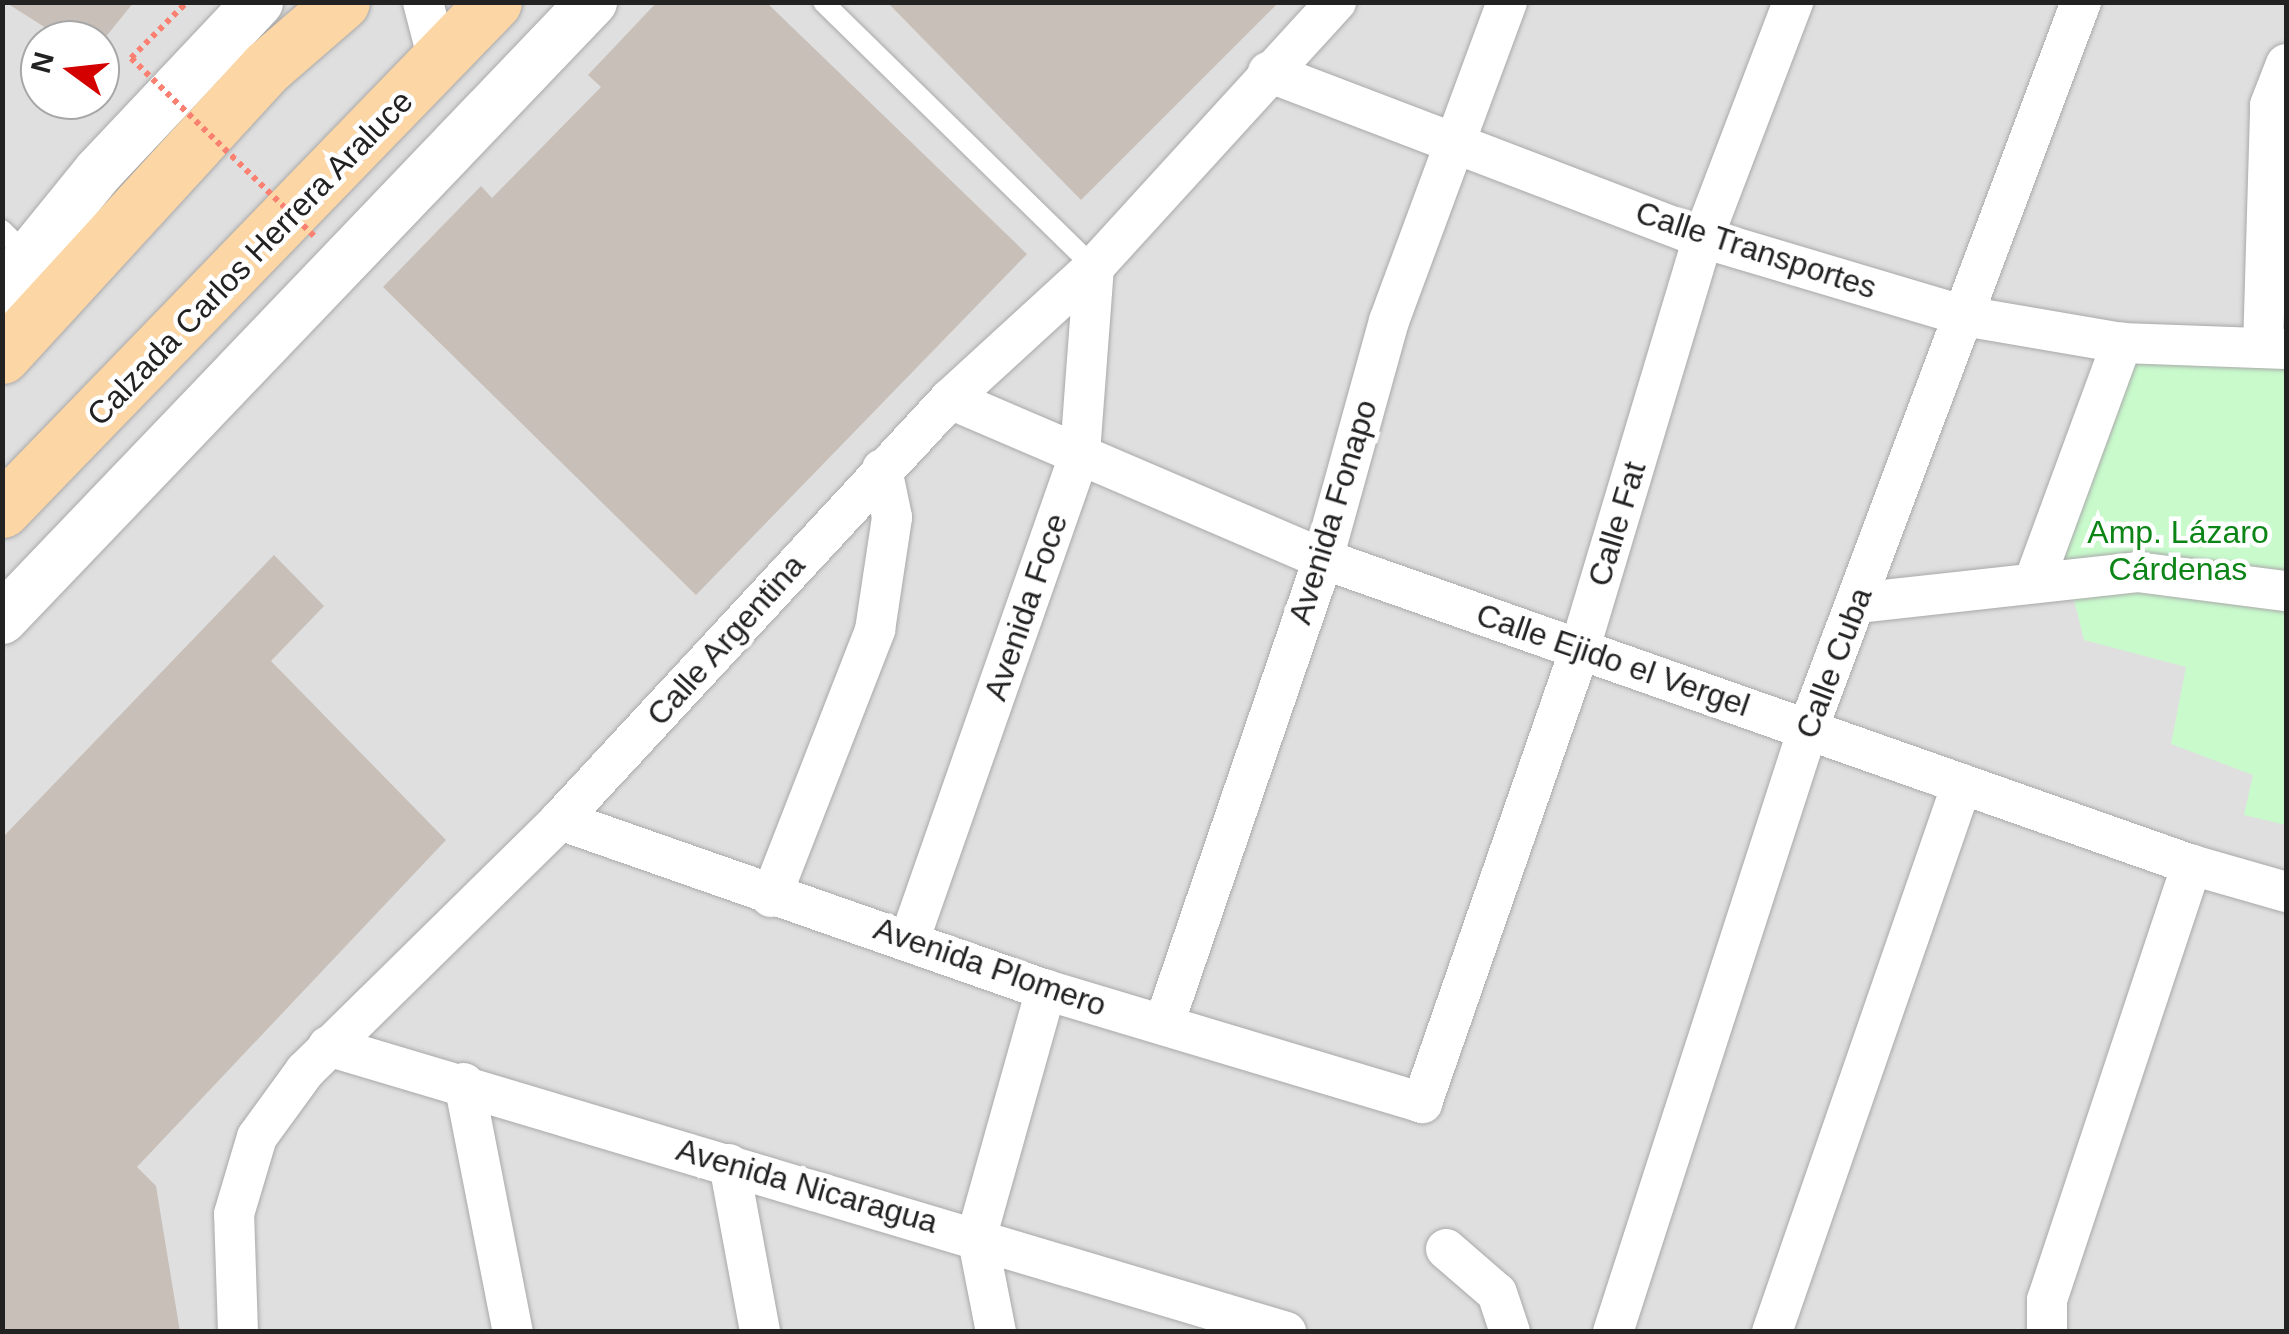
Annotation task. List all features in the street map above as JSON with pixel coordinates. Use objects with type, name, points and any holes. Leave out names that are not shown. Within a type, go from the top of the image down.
[{"type":"main road","points":[[2,356],[267,66],[342,2]]},
{"type":"main road","name":"Calzada Carlos Herrera Araluce","points":[[2,510],[440,64],[494,2]]},
{"type":"street","points":[[423,2],[440,64]]},
{"type":"street","points":[[2,619],[592,2]]},
{"type":"street","name":"Calle Argentina","points":[[238,1332],[234,1214],[257,1138],[328,1046],[560,820],[950,399],[1094,267],[1268,72],[1336,2]]},
{"type":"street","name":"Avenida Fonapo","points":[[1164,1024],[1323,558],[1389,321],[1507,2]]},
{"type":"street","name":"Calle Fat","points":[[1422,1103],[1579,651],[1703,238],[1793,2]]},
{"type":"street","name":"Calle Cuba","points":[[1613,1332],[1809,726],[2081,2]]},
{"type":"street","points":[[256,3],[267,66]]},
{"type":"street","points":[[2,312],[16,243],[99,170],[256,3]]},
{"type":"street","points":[[2275,348],[2270,105],[2286,64]]},
{"type":"street","name":"Calle Transportes","points":[[1268,72],[1703,238],[1964,316],[2122,344],[2275,348]]},
{"type":"street","name":"Avenida Foce","points":[[910,938],[1080,453],[1094,267]]},
{"type":"street","points":[[2034,579],[2122,344]]},
{"type":"street","name":"Calle Ejido el Vergel","points":[[950,399],[1323,558],[1579,651],[1809,726],[2192,865],[2286,892]]},
{"type":"street","points":[[771,897],[875,630],[892,517],[882,469]]},
{"type":"street","points":[[1856,603],[2034,579],[2137,572],[2286,591]]},
{"type":"street","points":[[1772,1332],[1962,784]]},
{"type":"street","name":"Avenida Plomero","points":[[560,820],[771,897],[910,938],[1046,990],[1422,1103]]},
{"type":"street","points":[[2046,1332],[2047,1300],[2192,865]]},
{"type":"street","points":[[996,1332],[977,1235],[1046,990]]},
{"type":"street","name":"Avenida Nicaragua","points":[[328,1046],[977,1235],[1262,1328]]},
{"type":"street","points":[[464,1083],[512,1332]]},
{"type":"street","points":[[729,1164],[760,1332]]},
{"type":"street","points":[[1446,1249],[1474,1267],[1496,1293],[1510,1332]]},
{"type":"lane","points":[[822,2],[1094,267]]},
{"type":"path","points":[[187,2],[131,58],[316,238]]},
{"type":"shaded area","points":[[3,3],[2286,3],[2286,1331],[3,1331]]},
{"type":"green space","name":"Amp. Lázaro Cárdenas","points":[[2135,357],[2286,363],[2286,825],[2244,815],[2253,775],[2171,744],[2186,667],[2084,640],[2062,552]]},
{"type":"building","points":[[5,2],[134,2],[119,20],[33,20]]},
{"type":"building","points":[[657,2],[766,2],[1027,254],[696,595],[383,287],[481,186],[492,198],[601,87],[588,75]]},
{"type":"building","points":[[887,2],[1279,2],[1081,200]]},
{"type":"building","points":[[274,555],[324,606],[271,661],[446,840],[137,1167],[156,1186],[180,1332],[2,1332],[2,838]]}]
